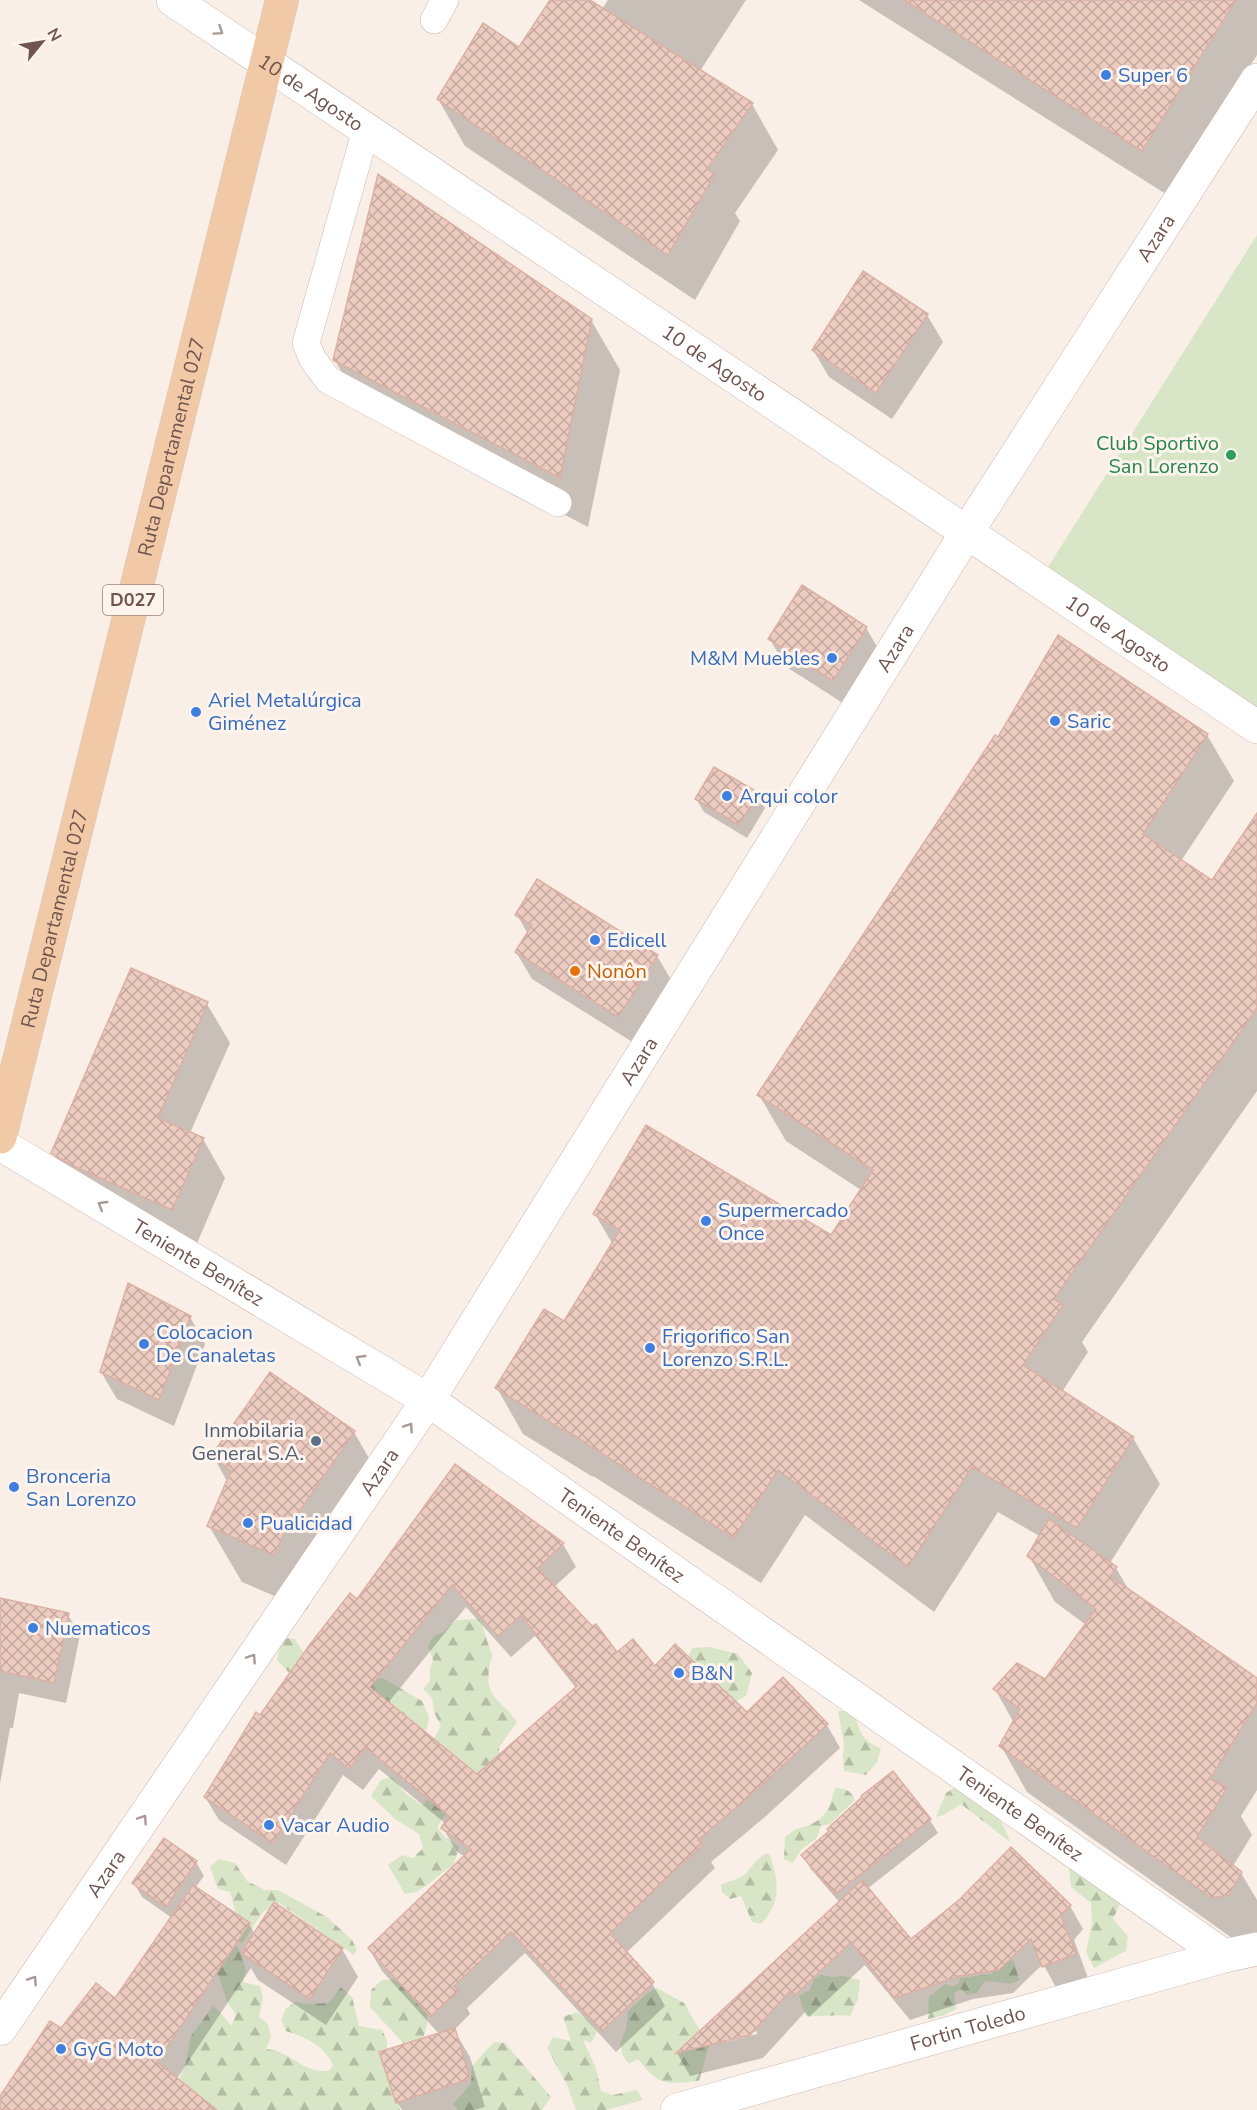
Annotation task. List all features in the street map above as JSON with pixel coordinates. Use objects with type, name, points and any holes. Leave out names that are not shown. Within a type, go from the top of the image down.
[{"type":"main road","name":"Ruta Departamental 027","points":[[0,1137],[282,0]]},
{"type":"street","name":"10 de Agosto","points":[[173,0],[1257,727]]},
{"type":"street","name":"Azara","points":[[0,2029],[428,1400],[967,532],[1257,80]]},
{"type":"street","name":"Teniente Benítez","points":[[0,1144],[428,1400],[1224,1956]]},
{"type":"street","name":"Fortin Toledo","points":[[677,2110],[1224,1956],[1257,1949]]},
{"type":"lane","points":[[366,130],[306,343],[312,358],[328,380],[558,502]]},
{"type":"green space","name":"Club Sportivo San Lorenzo","points":[[1257,235],[1257,707],[1048,567]]},
{"type":"green space","points":[[479,1619],[493,1656],[488,1680],[492,1694],[517,1722],[499,1747],[500,1759],[490,1786],[432,1742],[441,1726],[434,1712],[432,1698],[423,1689],[430,1681],[433,1660],[428,1646],[434,1636],[442,1633],[457,1620]]},
{"type":"green space","points":[[285,1638],[295,1639],[313,1668],[293,1677],[277,1660],[280,1646]]},
{"type":"green space","points":[[709,1647],[738,1654],[752,1673],[746,1696],[731,1704],[686,1661],[692,1648]]},
{"type":"green space","points":[[383,1678],[422,1701],[429,1717],[427,1729],[404,1741],[365,1689],[369,1680]]},
{"type":"green space","points":[[838,1711],[852,1711],[864,1738],[881,1749],[877,1762],[866,1775],[844,1771],[844,1744]]},
{"type":"green space","points":[[392,1777],[406,1794],[422,1805],[441,1787],[454,1802],[437,1827],[445,1837],[459,1847],[454,1864],[426,1886],[416,1892],[405,1894],[388,1865],[402,1855],[413,1858],[423,1848],[419,1834],[395,1819],[371,1796],[381,1780]]},
{"type":"green space","points":[[960,1784],[997,1816],[1010,1842],[961,1804],[944,1815],[936,1817],[946,1793]]},
{"type":"green space","points":[[835,1788],[847,1790],[855,1800],[830,1824],[821,1826],[817,1838],[801,1850],[793,1863],[784,1859],[785,1837],[796,1829],[820,1819],[828,1810]]},
{"type":"green space","points":[[769,1853],[775,1872],[777,1890],[773,1907],[761,1924],[752,1922],[741,1896],[730,1899],[722,1892],[721,1885],[744,1875],[759,1858]]},
{"type":"green space","points":[[1067,1853],[1121,1902],[1113,1919],[1128,1936],[1126,1951],[1094,1968],[1086,1952],[1092,1923],[1091,1903],[1071,1887]]},
{"type":"green space","points":[[218,1859],[235,1863],[247,1881],[265,1890],[278,1890],[327,1917],[352,1940],[357,1950],[354,1955],[279,1903],[263,1912],[242,1943],[236,1940],[241,1932],[230,1892],[218,1889],[210,1867]]},
{"type":"green space","points":[[208,1936],[238,1947],[246,1970],[243,1982],[260,1986],[263,1997],[259,2017],[268,2024],[271,2037],[266,2049],[275,2050],[305,2066],[321,2071],[330,2070],[333,2065],[319,2047],[307,2039],[286,2031],[281,2020],[286,2008],[296,2002],[329,2003],[341,1987],[352,1997],[359,2026],[382,2030],[387,2040],[387,2060],[400,2110],[211,2110],[176,2085],[185,2066],[191,2036],[213,2006],[231,2026],[236,2015],[227,2001],[219,1977],[212,1965]]},
{"type":"green space","points":[[1000,1958],[1014,1961],[1019,1980],[1010,1983],[984,1982],[977,1993],[967,1995],[961,1989],[954,1993],[956,2009],[945,2015],[928,2019],[929,1997],[945,1984],[952,1987],[959,1983],[960,1978],[992,1974]]},
{"type":"green space","points":[[821,1975],[860,1980],[858,1999],[850,2016],[806,2016],[799,1996],[810,1990],[814,1979]]},
{"type":"green space","points":[[404,1979],[428,2003],[427,2025],[421,2046],[404,2044],[370,2007],[371,1990],[382,1980]]},
{"type":"green space","points":[[657,1988],[684,2003],[709,2046],[699,2081],[665,2082],[652,2075],[638,2059],[629,2064],[623,2056],[620,2043],[626,2029],[628,2011]]},
{"type":"green space","points":[[577,2012],[589,2021],[597,2032],[591,2043],[583,2040],[596,2068],[601,2091],[612,2095],[637,2090],[643,2100],[606,2110],[576,2110],[567,2085],[547,2048],[553,2037],[571,2041],[563,2017]]},
{"type":"green space","points":[[494,2042],[505,2043],[551,2097],[542,2110],[458,2110],[453,2104],[471,2084],[472,2066]]},
{"type":"building","points":[[550,0],[590,0],[753,103],[707,169],[715,174],[668,255],[437,99],[483,23],[519,47]]},
{"type":"building","name":"Super 6","points":[[904,0],[1236,0],[1142,151]]},
{"type":"building","points":[[378,174],[592,319],[560,478],[333,360]]},
{"type":"building","points":[[863,271],[928,314],[876,393],[812,350]]},
{"type":"building","points":[[802,585],[867,627],[833,681],[768,639]]},
{"type":"building","points":[[1058,635],[1208,734],[1143,834],[1212,880],[1257,813],[1257,1008],[1054,1299],[1063,1305],[1023,1365],[1134,1437],[1077,1528],[972,1467],[908,1567],[778,1470],[734,1538],[567,1431],[495,1388],[544,1309],[564,1321],[620,1230],[593,1214],[646,1125],[831,1235],[873,1170],[757,1095],[995,735],[998,737]]},
{"type":"building","name":"Arqui color","points":[[714,767],[759,793],[739,825],[695,799]]},
{"type":"building","points":[[537,879],[658,955],[618,1017],[515,952],[532,925],[515,915]]},
{"type":"building","points":[[131,968],[208,1002],[158,1118],[204,1138],[172,1210],[71,1165],[51,1153]]},
{"type":"building","name":"Colocacion De Canaletas","points":[[128,1283],[191,1316],[159,1400],[100,1372]]},
{"type":"building","points":[[270,1372],[355,1431],[283,1535],[274,1555],[207,1526],[231,1471],[211,1456]]},
{"type":"building","points":[[455,1464],[564,1543],[538,1568],[592,1626],[596,1624],[617,1652],[633,1639],[655,1666],[675,1644],[747,1712],[783,1677],[828,1724],[698,1840],[703,1845],[610,1933],[654,1982],[602,2031],[511,1932],[454,1986],[459,1991],[430,2017],[368,1948],[471,1849],[441,1828],[449,1816],[365,1747],[349,1769],[330,1753],[273,1843],[204,1797],[256,1712],[260,1715],[350,1593],[357,1599]],"holes":[[[452,1585],[498,1636],[521,1615],[577,1686],[477,1774],[370,1687]]]},
{"type":"building","points":[[1049,1519],[1117,1567],[1110,1576],[1257,1678],[1257,1703],[1210,1779],[1227,1788],[1197,1837],[1242,1872],[1229,1895],[1212,1898],[999,1746],[1020,1709],[993,1689],[1017,1663],[1045,1679],[1096,1609],[1027,1556]]},
{"type":"building","name":"Nuematicos","points":[[0,1598],[69,1613],[54,1683],[0,1671]]},
{"type":"building","points":[[893,1771],[931,1819],[835,1894],[801,1855],[829,1831],[827,1829],[861,1796]]},
{"type":"building","points":[[164,1838],[197,1861],[166,1907],[132,1883]]},
{"type":"building","points":[[1011,1847],[1071,1905],[1061,1916],[1076,1954],[1042,1967],[1031,1939],[999,1970],[959,1976],[895,1998],[851,1942],[795,1995],[791,1990],[750,2035],[676,2053],[862,1880],[911,1939],[960,1899]]},
{"type":"building","points":[[193,1885],[250,1923],[157,2062],[217,2110],[0,2110],[0,2096],[50,2021],[61,2028],[96,1983],[115,1998]]},
{"type":"building","points":[[274,1902],[343,1948],[310,1999],[241,1953]]},
{"type":"building","points":[[455,2028],[470,2079],[396,2103],[379,2052]]},
{"type":"place","name":"Super 6","points":[[1106,75]]},
{"type":"place","name":"Club Sportivo San Lorenzo","points":[[1231,455]]},
{"type":"place","name":"M&M Muebles","points":[[832,658]]},
{"type":"place","name":"Ariel Metalúrgica Giménez","points":[[196,712]]},
{"type":"place","name":"Saric","points":[[1055,721]]},
{"type":"place","name":"Arqui color","points":[[727,796]]},
{"type":"place","name":"Edicell","points":[[595,940]]},
{"type":"place","name":"Nonôn","points":[[575,971]]},
{"type":"place","name":"Supermercado Once","points":[[706,1221]]},
{"type":"place","name":"Colocacion De Canaletas","points":[[144,1344]]},
{"type":"place","name":"Frigorifico San Lorenzo S.R.L.","points":[[650,1348]]},
{"type":"place","name":"Inmobilaria General S.A.","points":[[316,1441]]},
{"type":"place","name":"Bronceria San Lorenzo","points":[[14,1487]]},
{"type":"place","name":"Pualicidad","points":[[248,1523]]},
{"type":"place","name":"Nuematicos","points":[[33,1628]]},
{"type":"place","name":"B&N","points":[[679,1673]]},
{"type":"place","name":"Vacar Audio","points":[[269,1825]]},
{"type":"place","name":"GyG Moto","points":[[61,2049]]}]
